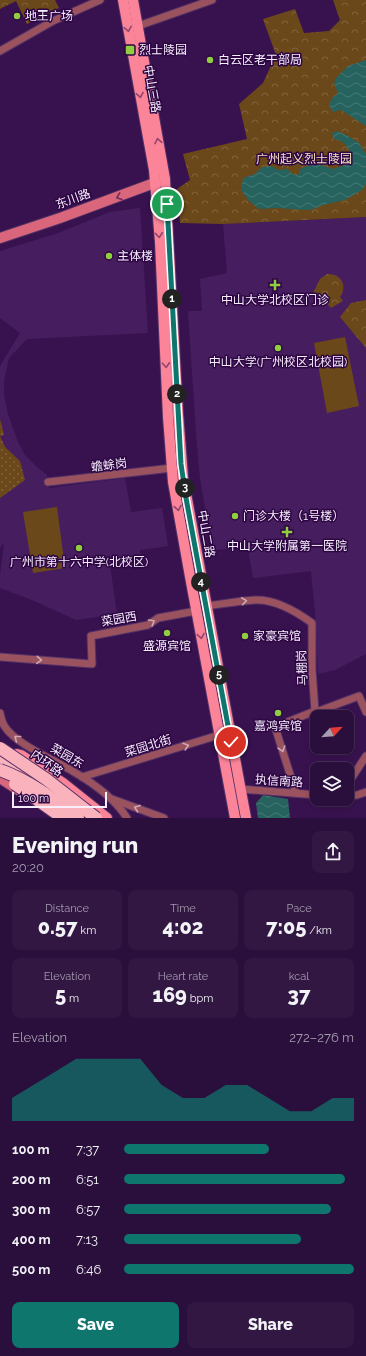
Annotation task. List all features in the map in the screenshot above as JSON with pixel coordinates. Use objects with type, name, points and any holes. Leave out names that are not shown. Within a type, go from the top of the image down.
[{"type":"highway","name":"内环路","points":[[0,749],[46,778],[103,818]]},
{"type":"highway","points":[[0,757],[25,767],[46,778]]},
{"type":"highway","points":[[0,770],[19,778],[36,788],[78,818]]},
{"type":"highway","points":[[0,776],[63,818]]},
{"type":"main road","name":"中山三路","points":[[123,0],[155,182]]},
{"type":"main road","name":"中山三路","points":[[133,0],[165,179]]},
{"type":"main road","name":"东川路","points":[[0,238],[60,218],[165,179]]},
{"type":"main road","name":"中山二路","points":[[165,179],[174,441],[172,468],[180,520],[201,608],[246,818]]},
{"type":"main road","name":"中山二路","points":[[155,182],[174,441],[183,477],[219,735],[235,818]]},
{"type":"main road","points":[[0,743],[63,783],[92,806],[103,818]]},
{"type":"main road","points":[[0,749],[21,755]]},
{"type":"main road","points":[[0,757],[70,805],[90,815],[103,818]]},
{"type":"main road","points":[[0,766],[47,794],[78,818]]},
{"type":"main road","points":[[0,776],[21,778]]},
{"type":"main road","points":[[0,776],[58,818]]},
{"type":"main road","points":[[70,805],[92,806]]},
{"type":"street","points":[[0,51],[54,22],[100,0]]},
{"type":"street","points":[[138,26],[212,0]]},
{"type":"street","name":"蟾蜍岗","points":[[48,482],[172,468]]},
{"type":"street","name":"马棚岗","points":[[201,608],[257,600],[271,602],[298,612],[312,623],[312,669],[315,710]]},
{"type":"street","name":"菜园西","points":[[0,657],[92,664],[91,636],[148,625],[158,618],[201,608]]},
{"type":"street","points":[[322,710],[359,696],[366,712]]},
{"type":"street","name":"菜园东","points":[[0,713],[4,726],[18,739],[82,777],[109,798],[127,818]]},
{"type":"street","points":[[296,793],[275,726],[310,713]]},
{"type":"street","name":"菜园北街","points":[[82,777],[219,735]]},
{"type":"street","points":[[354,774],[366,756]]},
{"type":"street","name":"执信南路","points":[[240,789],[310,794]]},
{"type":"street","points":[[354,796],[365,795]]},
{"type":"street","points":[[109,798],[164,818]]},
{"type":"shaded area","points":[[140,208],[148,333],[27,339],[9,358],[4,381],[4,396],[8,414],[18,442],[25,455],[47,475],[49,488],[125,478],[131,512],[162,508],[168,546],[140,550],[141,560],[110,565],[117,614],[76,620],[32,600],[0,588],[4,543],[0,548],[0,366],[20,333],[0,318],[0,251],[58,233],[110,212]]},
{"type":"shaded area","points":[[366,217],[366,654],[335,670],[318,674],[316,623],[311,571],[253,578],[248,548],[212,550],[200,478],[188,311],[202,311],[200,279],[227,273],[223,224]]},
{"type":"green space","points":[[0,0],[55,0],[59,8],[27,24],[16,1],[0,9]]},
{"type":"green space","name":"广州起义烈士陵园","points":[[333,0],[366,0],[366,217],[223,224],[180,223],[177,189],[190,180],[183,154],[247,139],[239,104],[263,83],[276,55],[263,19],[295,9],[304,33],[329,31],[340,20]]},
{"type":"green space","points":[[327,274],[332,274],[339,278],[343,285],[340,297],[343,301],[331,308],[324,300],[313,293],[320,279]]},
{"type":"green space","points":[[366,300],[366,348],[340,317],[351,303]]},
{"type":"green space","points":[[345,337],[359,406],[327,413],[314,343]]},
{"type":"green space","points":[[0,419],[4,435],[0,436]]},
{"type":"green space","points":[[0,436],[5,447],[20,461],[25,480],[0,498]]},
{"type":"green space","points":[[57,507],[65,568],[33,573],[23,512]]},
{"type":"water","points":[[366,60],[366,126],[341,110],[333,112],[329,105],[332,98],[338,93],[334,83],[336,78],[348,66]]},
{"type":"water","points":[[337,131],[359,143],[366,154],[366,184],[362,190],[345,200],[323,205],[314,209],[305,210],[277,208],[259,209],[249,201],[241,190],[243,178],[255,174],[262,167],[272,166],[278,170],[287,169],[294,175],[299,174],[300,169],[312,164],[333,169],[348,164],[352,155],[343,142],[334,139],[332,133]]},
{"type":"water","points":[[263,795],[288,799],[290,818],[258,818],[256,803]]},
{"type":"place","name":"地王广场","points":[[17,16]]},
{"type":"place","name":"烈士陵园","points":[[130,50]]},
{"type":"place","name":"白云区老干部局","points":[[210,60]]},
{"type":"place","name":"主体楼","points":[[109,256]]},
{"type":"place","name":"中山大学北校区门诊","points":[[275,285]]},
{"type":"place","name":"中山大学(广州校区北校园)","points":[[278,348]]},
{"type":"place","name":"门诊大楼（1号楼）","points":[[235,516]]},
{"type":"place","name":"中山大学附属第一医院","points":[[287,532]]},
{"type":"place","name":"广州市第十六中学(北校区)","points":[[79,548]]},
{"type":"place","name":"盛源宾馆","points":[[167,633]]},
{"type":"place","name":"家豪宾馆","points":[[245,636]]},
{"type":"place","name":"嘉鸿宾馆","points":[[278,713]]},
{"type":"route","points":[[167,204],[181,464],[231,742]]}]
